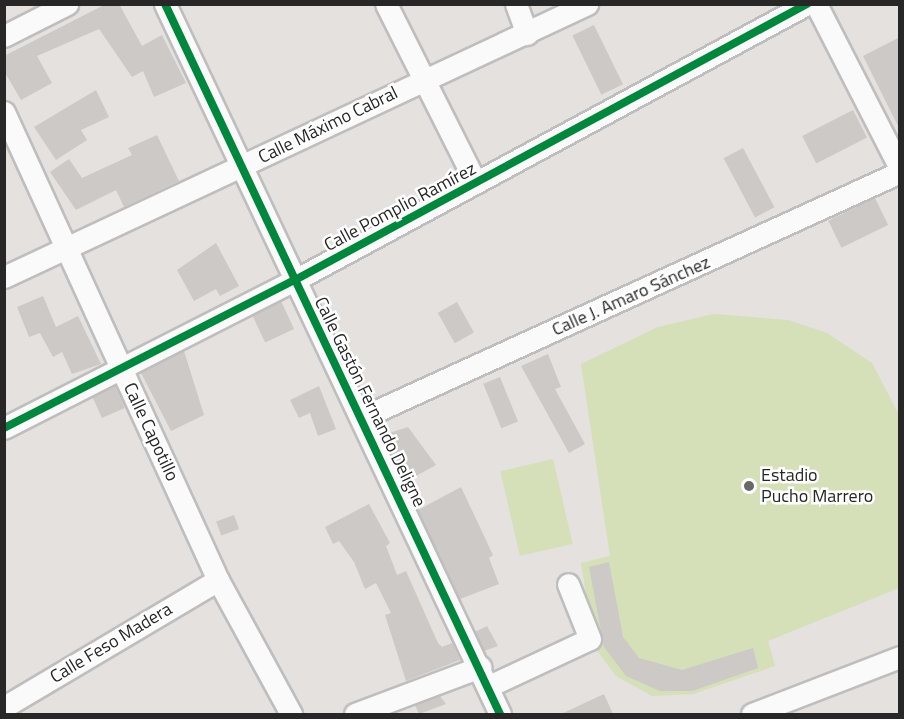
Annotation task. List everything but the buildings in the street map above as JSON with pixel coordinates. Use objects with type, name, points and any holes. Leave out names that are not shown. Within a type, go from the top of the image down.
[{"type":"street","points":[[4,36],[67,4]]},
{"type":"street","name":"Calle Gastón Fernando Deligne","points":[[165,4],[489,686],[500,714]]},
{"type":"street","points":[[386,4],[476,183]]},
{"type":"street","points":[[516,4],[527,34]]},
{"type":"street","name":"Calle Máximo Cabral","points":[[4,277],[587,4]]},
{"type":"street","name":"Calle Pomplio Ramírez","points":[[4,428],[120,365],[295,280],[807,4]]},
{"type":"street","points":[[816,4],[900,170]]},
{"type":"street","name":"Calle Capotillo","points":[[4,112],[218,580],[291,714]]},
{"type":"street","name":"Calle J. Amaro Sánchez","points":[[361,418],[900,170]]},
{"type":"street","name":"Calle Feso Madera","points":[[4,707],[218,580]]},
{"type":"street","points":[[489,686],[590,639],[568,584]]},
{"type":"street","points":[[752,714],[900,657]]},
{"type":"street","points":[[355,714],[480,667]]},
{"type":"green space","name":"Estadio Pucho Marrero","points":[[714,314],[788,320],[827,333],[872,363],[899,415],[899,588],[768,641],[775,666],[693,694],[652,696],[616,676],[595,648],[581,563],[610,556],[581,364],[658,327]]},
{"type":"green space","points":[[553,459],[573,544],[520,556],[500,471]]},
{"type":"cycle path","points":[[165,4],[500,714]]},
{"type":"cycle path","points":[[4,428],[295,280],[807,4]]},
{"type":"place","name":"Estadio Pucho Marrero","points":[[749,486]]}]
